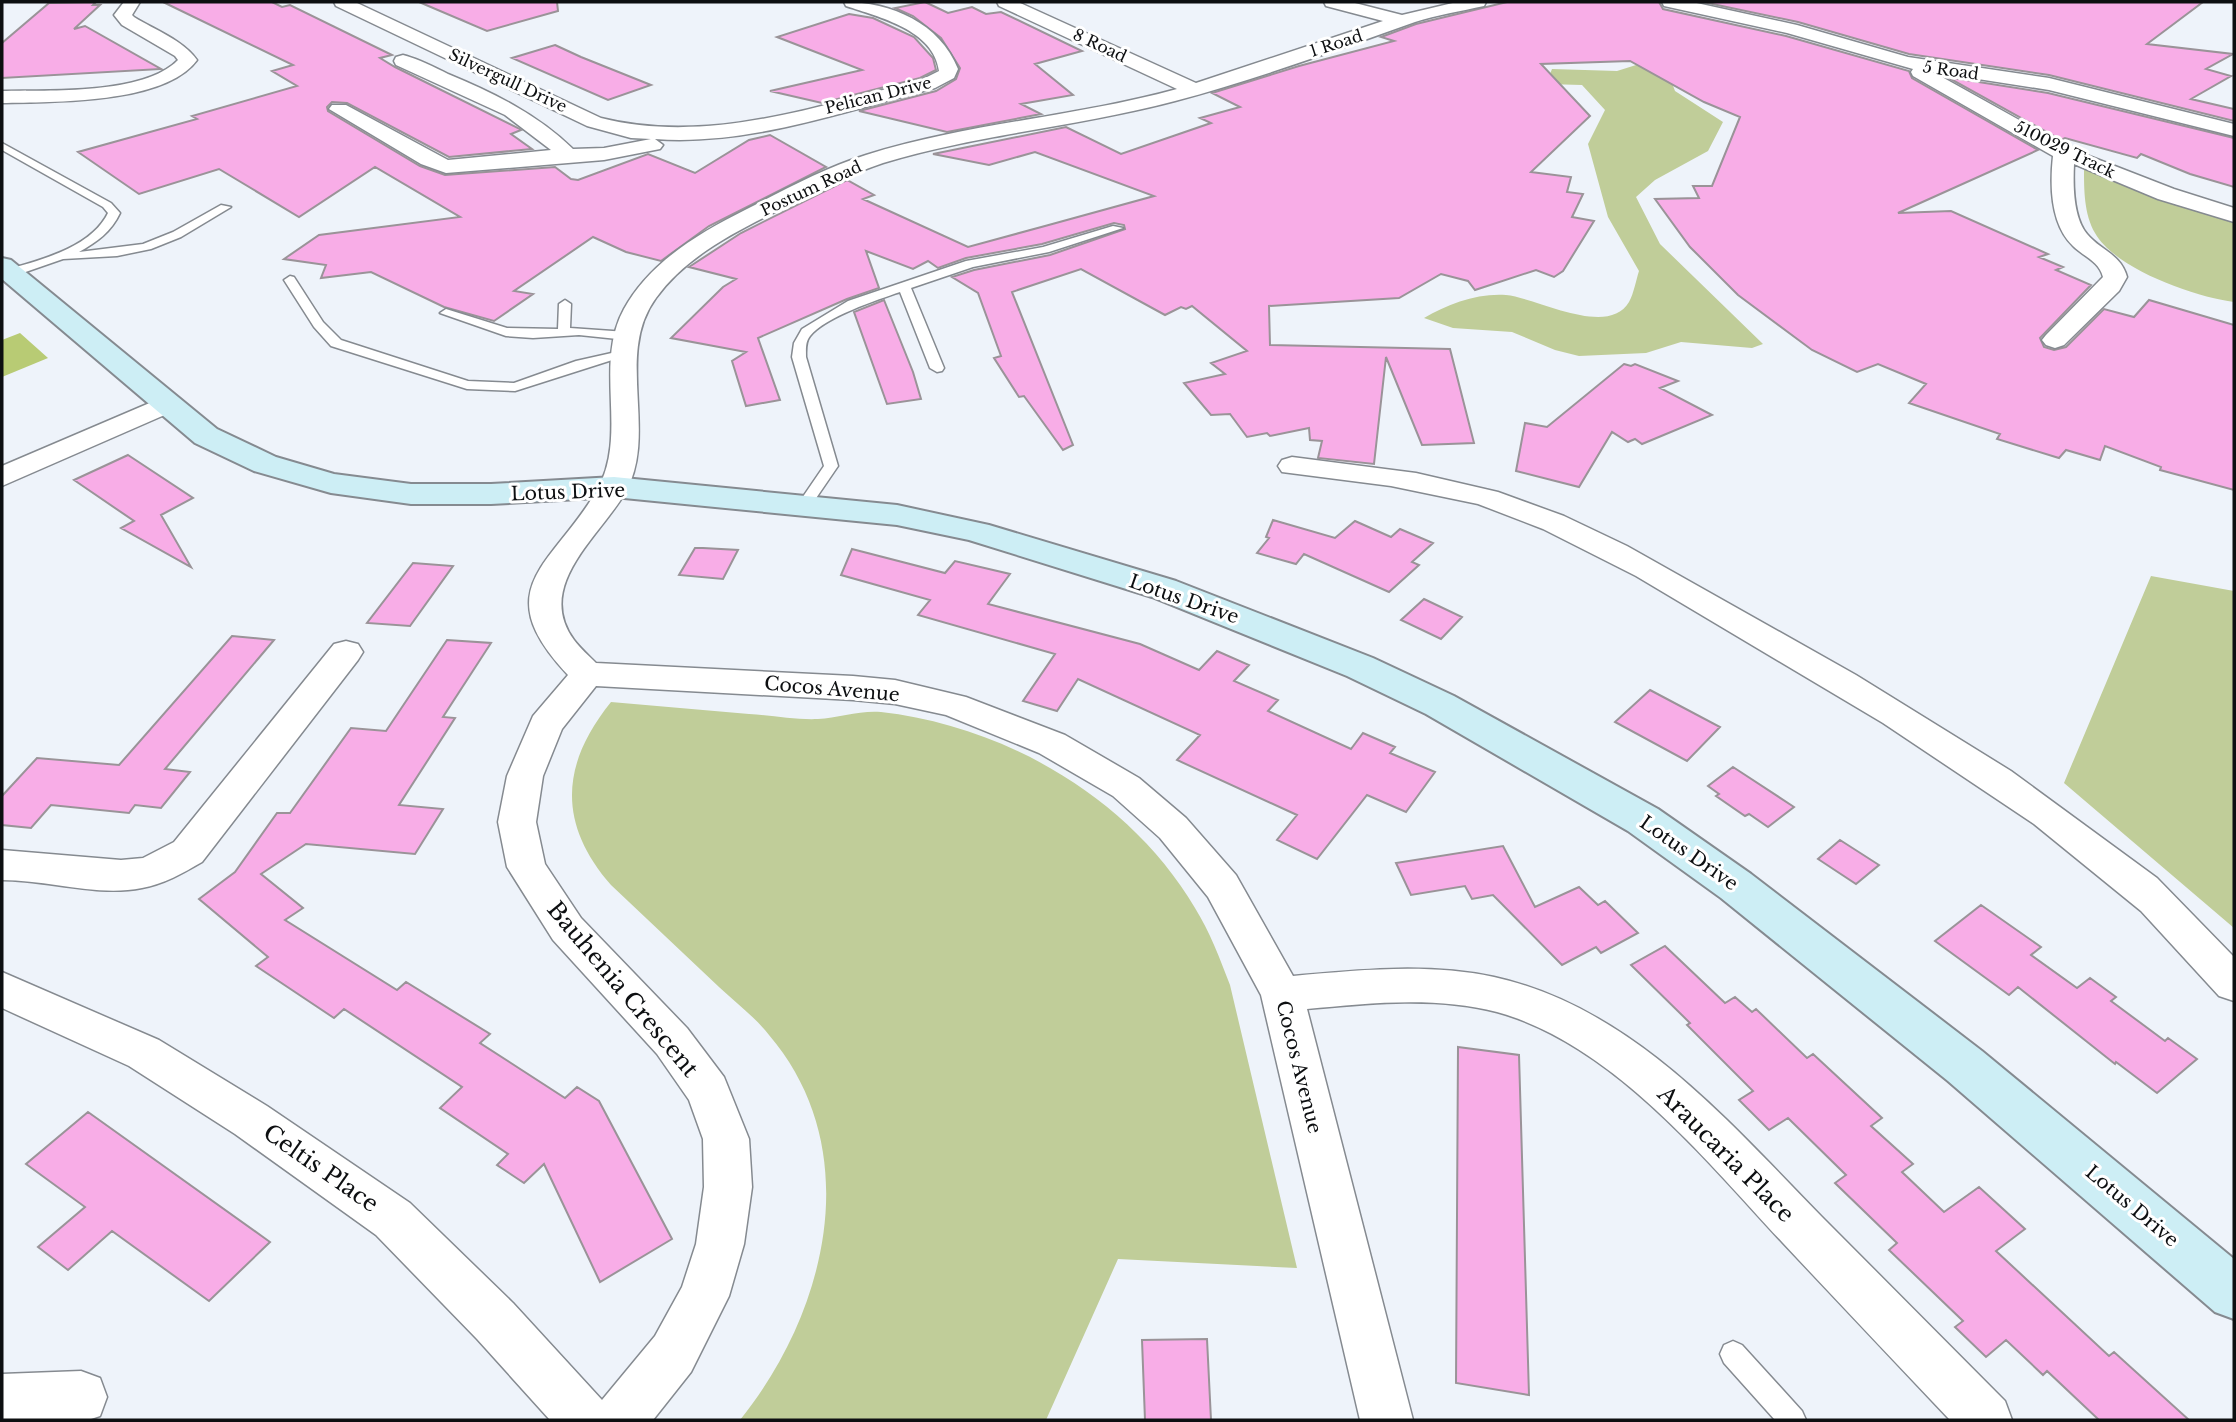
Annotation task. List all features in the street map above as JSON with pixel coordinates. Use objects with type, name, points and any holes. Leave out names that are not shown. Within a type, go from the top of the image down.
[{"type":"street","points":[[2,97],[114,90],[148,84],[171,76],[185,67],[188,60],[181,52],[128,21],[123,15],[132,2]]},
{"type":"street","name":"Silvergull Drive","points":[[342,2],[605,126],[630,133],[679,135]]},
{"type":"street","name":"Pelican Drive","points":[[679,135],[770,122],[929,84],[947,74],[947,61],[916,26],[852,2]]},
{"type":"street","name":"8 Road","points":[[1005,2],[1195,90]]},
{"type":"street","points":[[1332,2],[1402,20]]},
{"type":"street","name":"1 Road","points":[[1195,90],[1402,20],[1478,2]]},
{"type":"street","name":"5 Road","points":[[1670,2],[1802,32],[1906,62],[2049,84],[2234,130]]},
{"type":"street","points":[[402,61],[524,118],[549,135],[568,155]]},
{"type":"street","name":"510029 Track","points":[[1906,62],[1937,84],[2064,153],[2166,194],[2234,215]]},
{"type":"street","name":"Postum Road","points":[[614,488],[621,461],[626,345],[636,310],[665,275],[699,245],[816,183],[872,160],[1195,90]]},
{"type":"street","points":[[339,109],[428,160],[446,167],[629,151],[679,135]]},
{"type":"street","points":[[2055,340],[2110,286],[2115,277],[2110,265],[2077,238],[2070,223],[2061,174],[2064,153]]},
{"type":"street","name":"Lotus Drive","points":[[6,270],[206,436],[265,464],[331,483],[411,494],[491,494],[614,488],[805,504],[897,515],[977,532],[1164,589],[1360,667],[1440,705],[1643,820],[1746,894],[1965,1066],[2234,1293]]},
{"type":"street","points":[[2,477],[166,404]]},
{"type":"street","points":[[1292,466],[1387,477],[1489,499],[1589,539],[1677,586],[1940,740],[2078,838],[2145,891],[2234,984]]},
{"type":"street","points":[[587,674],[563,653],[548,626],[544,599],[550,576],[614,488]]},
{"type":"street","points":[[2,865],[28,864],[112,875],[140,874],[164,866],[188,852],[346,652]]},
{"type":"street","name":"Cocos Avenue","points":[[587,674],[895,692],[954,705],[1052,744],[1126,787],[1173,828],[1222,886],[1282,994],[1386,1420]]},
{"type":"street","name":"Bauhenia Crescent","points":[[587,674],[546,724],[525,776],[517,822],[526,867],[567,929],[672,1041],[708,1091],[726,1139],[728,1187],[720,1244],[705,1296],[673,1354],[620,1420]]},
{"type":"street","name":"Araucaria Place","points":[[1282,994],[1371,986],[1448,987],[1497,995],[1547,1012],[1617,1053],[1686,1109],[1986,1420]]},
{"type":"street","name":"Celtis Place","points":[[2,989],[144,1053],[251,1120],[393,1219],[495,1321],[585,1420]]},
{"type":"street","points":[[2,1399],[81,1397]]},
{"type":"lane","points":[[2,146],[107,205],[114,213],[109,226],[59,256]]},
{"type":"lane","points":[[6,270],[59,256],[129,251],[149,246],[176,235],[225,207]]},
{"type":"lane","points":[[805,504],[831,466],[799,357],[802,337],[814,325],[852,304],[970,264],[1045,250],[1117,228]]},
{"type":"lane","points":[[290,280],[318,324],[336,343],[467,385],[515,387],[626,345]]},
{"type":"lane","points":[[904,287],[937,368]]},
{"type":"lane","points":[[564,330],[565,304]]},
{"type":"lane","points":[[446,313],[506,332],[533,334],[564,330],[626,345]]},
{"type":"lane","points":[[1733,1354],[1793,1420]]},
{"type":"green space","points":[[1652,60],[1665,64],[1675,91],[1723,122],[1708,151],[1655,180],[1636,197],[1660,244],[1763,344],[1752,348],[1681,342],[1646,353],[1579,356],[1555,350],[1512,332],[1453,328],[1424,318],[1463,300],[1495,295],[1519,298],[1571,313],[1605,317],[1619,312],[1629,302],[1639,271],[1608,217],[1588,144],[1605,110],[1582,85],[1546,84],[1552,69],[1617,71]]},
{"type":"green space","points":[[2084,169],[2132,188],[2234,221],[2234,302],[2199,294],[2157,279],[2137,269],[2105,246],[2095,233],[2089,218]]},
{"type":"green space","points":[[20,333],[48,358],[2,377],[2,340]]},
{"type":"green space","points":[[2151,576],[2234,591],[2234,928],[2064,783]]},
{"type":"green space","points":[[611,702],[801,719],[881,712],[928,720],[974,733],[1018,751],[1061,774],[1100,802],[1137,833],[1168,869],[1195,908],[1214,946],[1230,985],[1297,1268],[1118,1259],[1046,1420],[740,1420],[770,1377],[795,1330],[813,1281],[824,1230],[826,1179],[818,1128],[799,1080],[769,1035],[611,885],[593,862],[581,839],[574,816],[572,794],[575,771],[582,748],[594,725]]},
{"type":"building","points":[[96,2],[93,5],[100,5],[74,29],[85,26],[161,69],[2,78],[2,43],[49,3]]},
{"type":"building","points":[[163,2],[272,2],[282,7],[290,5],[392,55],[380,58],[395,67],[518,128],[521,130],[511,134],[532,149],[449,157],[347,103],[332,102],[327,107],[328,111],[420,166],[445,175],[555,167],[571,179],[578,180],[648,154],[695,173],[749,140],[770,135],[826,167],[709,226],[661,261],[626,252],[593,237],[514,291],[533,294],[494,321],[444,307],[371,272],[321,278],[326,265],[284,259],[319,235],[460,217],[375,167],[299,217],[219,169],[139,194],[78,152],[197,119],[192,116],[297,86],[272,71],[293,65]]},
{"type":"building","points":[[419,2],[557,2],[558,11],[487,31]]},
{"type":"building","points":[[925,2],[948,13],[972,7],[986,14],[1001,12],[1082,51],[1035,64],[1073,95],[1021,104],[1041,114],[947,132],[859,111],[936,91],[956,79],[960,68],[941,38],[913,16],[895,8]]},
{"type":"building","points":[[1507,2],[1659,2],[1663,9],[1786,36],[1909,71],[1912,78],[2038,150],[1898,213],[1951,211],[2048,254],[2039,257],[2063,267],[2056,270],[2091,285],[2040,338],[2044,347],[2054,350],[2066,347],[2104,309],[2134,317],[2149,300],[2234,325],[2234,490],[2160,470],[2161,467],[2105,446],[2100,460],[2066,450],[2059,458],[1997,439],[2000,434],[1909,403],[1926,384],[1878,364],[1857,372],[1812,350],[1738,295],[1690,247],[1655,199],[1699,198],[1693,186],[1712,186],[1740,117],[1704,102],[1630,61],[1541,64],[1590,116],[1531,172],[1571,177],[1567,192],[1583,194],[1572,217],[1594,221],[1563,271],[1554,277],[1536,270],[1475,290],[1468,281],[1441,274],[1399,298],[1269,306],[1270,345],[1450,349],[1474,443],[1422,445],[1386,357],[1374,464],[1318,458],[1322,441],[1310,440],[1309,428],[1270,436],[1267,433],[1247,437],[1230,414],[1211,415],[1184,383],[1225,374],[1211,363],[1247,351],[1192,306],[1186,309],[1181,307],[1165,315],[1081,269],[1012,292],[1073,445],[1063,450],[1024,396],[1019,397],[994,358],[1001,356],[978,293],[952,277],[1050,255],[1125,229],[1124,225],[1114,223],[1042,244],[966,258],[938,268],[928,261],[913,269],[866,251],[879,288],[758,338],[780,400],[746,406],[732,361],[746,352],[671,338],[723,287],[736,279],[689,267],[741,233],[847,180],[874,195],[863,199],[968,247],[1154,196],[1035,152],[989,165],[933,154],[1066,127],[1121,154],[1211,123],[1200,118],[1240,107],[1212,93],[1394,41],[1381,37],[1416,24]]},
{"type":"building","points":[[1703,2],[2203,2],[2147,44],[2233,54],[2206,69],[2231,76],[2191,99],[2234,109],[2234,121],[2049,75],[1909,54],[1798,22]]},
{"type":"building","points":[[849,14],[873,18],[914,37],[933,58],[936,70],[920,78],[822,103],[770,91],[862,70],[777,37]]},
{"type":"building","points":[[555,45],[651,85],[608,100],[512,58]]},
{"type":"building","points":[[1947,77],[2048,93],[2234,138],[2234,187],[2190,174],[2141,154],[2137,158],[2065,138],[2061,140]]},
{"type":"building","points":[[884,300],[921,399],[887,404],[854,312]]},
{"type":"building","points":[[1624,364],[1635,364],[1678,381],[1660,388],[1712,415],[1642,444],[1635,439],[1628,442],[1612,432],[1579,487],[1516,471],[1525,423],[1547,427]]},
{"type":"building","points":[[128,455],[193,498],[161,515],[191,567],[121,528],[134,521],[74,480]]},
{"type":"building","points":[[1273,520],[1335,538],[1355,521],[1391,537],[1400,529],[1433,543],[1412,562],[1419,565],[1389,592],[1304,554],[1296,564],[1257,553],[1269,538],[1266,537]]},
{"type":"building","points":[[695,548],[738,550],[723,579],[679,575]]},
{"type":"building","points":[[852,549],[945,573],[955,561],[1010,574],[988,604],[1140,644],[1199,670],[1217,651],[1249,665],[1234,681],[1278,700],[1268,711],[1351,749],[1363,733],[1395,747],[1390,753],[1435,772],[1406,812],[1367,795],[1317,859],[1277,840],[1297,815],[1177,760],[1200,735],[1078,679],[1057,711],[1023,701],[1055,654],[918,615],[930,600],[841,575]]},
{"type":"building","points":[[413,563],[453,566],[410,626],[367,623]]},
{"type":"building","points":[[1424,599],[1462,617],[1441,639],[1401,620]]},
{"type":"building","points":[[232,636],[274,640],[165,769],[190,772],[161,808],[135,805],[129,813],[51,805],[31,828],[2,825],[2,796],[37,758],[119,765]]},
{"type":"building","points":[[447,640],[491,643],[443,717],[455,718],[399,805],[443,809],[415,854],[306,844],[261,874],[303,908],[285,920],[397,990],[406,982],[490,1034],[480,1043],[565,1098],[577,1087],[599,1101],[672,1239],[600,1282],[544,1164],[524,1183],[497,1165],[508,1154],[440,1108],[462,1087],[344,1009],[334,1018],[256,966],[268,957],[199,899],[235,872],[277,813],[290,813],[351,728],[386,731]]},
{"type":"building","points":[[1650,690],[1720,727],[1687,761],[1615,722]]},
{"type":"building","points":[[1733,767],[1794,807],[1768,827],[1749,814],[1745,816],[1716,796],[1719,794],[1708,786]]},
{"type":"building","points":[[1840,840],[1879,865],[1856,884],[1818,859]]},
{"type":"building","points":[[1503,846],[1535,907],[1579,887],[1598,905],[1605,901],[1638,933],[1601,953],[1596,947],[1562,965],[1493,895],[1472,899],[1465,886],[1411,895],[1396,863]]},
{"type":"building","points":[[1981,905],[2041,947],[2031,955],[2077,988],[2090,978],[2116,997],[2111,1001],[2165,1041],[2168,1038],[2197,1059],[2157,1093],[2116,1062],[2115,1064],[2018,987],[2009,995],[1935,941]]},
{"type":"building","points":[[1665,946],[1725,1003],[1735,997],[1752,1012],[1756,1009],[1807,1058],[1813,1054],[1882,1118],[1871,1126],[1913,1164],[1902,1172],[1944,1212],[1979,1187],[2025,1229],[1996,1251],[2109,1356],[2114,1352],[2189,1420],[2099,1420],[2047,1371],[2043,1375],[2006,1340],[1986,1357],[1955,1327],[1963,1321],[1889,1250],[1897,1243],[1835,1183],[1846,1175],[1788,1118],[1769,1130],[1739,1100],[1753,1091],[1631,965]]},
{"type":"building","points":[[1458,1047],[1519,1055],[1529,1395],[1456,1383]]},
{"type":"building","points":[[88,1112],[270,1242],[209,1301],[112,1231],[68,1270],[38,1247],[85,1207],[26,1164]]},
{"type":"building","points":[[1207,1339],[1211,1420],[1145,1420],[1142,1340]]}]
